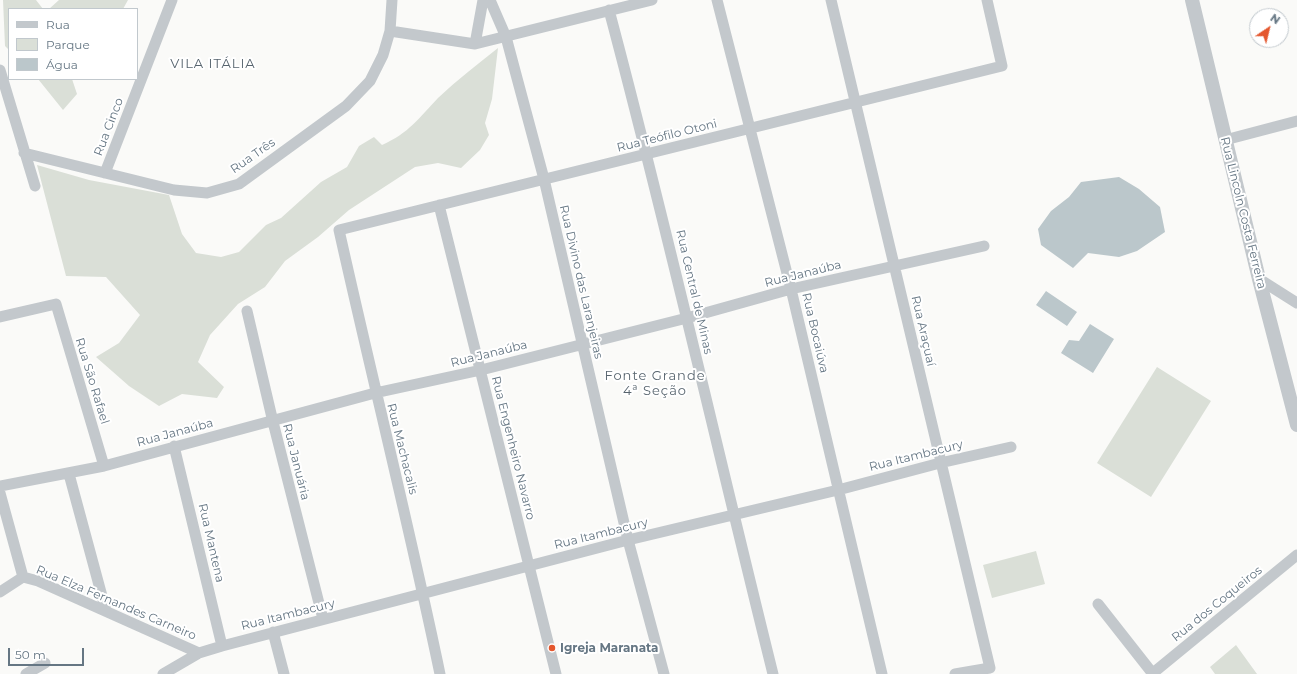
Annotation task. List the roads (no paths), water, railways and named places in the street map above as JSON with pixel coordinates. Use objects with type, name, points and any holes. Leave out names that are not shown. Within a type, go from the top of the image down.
[{"type":"street","name":"Rua Cinco","points":[[105,173],[172,0]]},
{"type":"street","name":"Rua Três","points":[[24,153],[174,190],[207,193],[240,184],[346,106],[370,81],[383,56],[390,31],[392,0]]},
{"type":"street","points":[[475,44],[483,0]]},
{"type":"street","name":"Rua Divino das Laranjeiras","points":[[490,0],[506,37],[544,179],[628,540],[664,674]]},
{"type":"street","points":[[390,31],[475,44],[652,0]]},
{"type":"street","name":"Rua Bocaiúva","points":[[717,0],[791,289],[882,674]]},
{"type":"street","name":"Rua Araçuaí","points":[[831,0],[854,103],[990,668],[955,674]]},
{"type":"street","name":"Rua Teófilo Otoni","points":[[339,230],[1002,66],[987,0]]},
{"type":"street","name":"Rua Lincoln Costa Ferreira","points":[[1192,0],[1259,279],[1297,425]]},
{"type":"street","name":"Rua Central de Minas","points":[[609,10],[647,154],[733,515],[773,674]]},
{"type":"street","points":[[0,70],[35,186]]},
{"type":"street","points":[[1225,140],[1297,121]]},
{"type":"street","name":"Rua Engenheiro Navarro","points":[[439,205],[556,674]]},
{"type":"street","name":"Rua Machacalis","points":[[339,230],[375,393],[423,593],[440,674]]},
{"type":"street","name":"Rua Janaúba","points":[[0,486],[69,474],[104,466],[174,446],[273,422],[375,393],[481,370],[582,343],[687,318],[791,289],[984,246]]},
{"type":"street","points":[[1259,279],[1297,303]]},
{"type":"street","name":"Rua São Rafael","points":[[0,317],[56,304],[104,466]]},
{"type":"street","name":"Rua Januária","points":[[247,311],[273,422],[323,619]]},
{"type":"street","name":"Rua Mantena","points":[[174,446],[222,646]]},
{"type":"street","name":"Rua Itambacury","points":[[163,674],[199,653],[273,632],[628,540],[838,490],[940,463],[1011,447]]},
{"type":"street","points":[[69,474],[106,611]]},
{"type":"street","points":[[0,493],[22,576],[0,592]]},
{"type":"street","name":"Rua dos Coqueiros","points":[[1153,674],[1297,555]]},
{"type":"street","name":"Rua Elza Fernandes Carneiro","points":[[22,576],[106,611],[199,653]]},
{"type":"street","points":[[1098,604],[1153,674]]},
{"type":"street","points":[[273,632],[284,674]]},
{"type":"street","points":[[26,674],[45,663]]},
{"type":"water","points":[[1119,177],[1139,189],[1160,207],[1165,232],[1137,251],[1119,257],[1088,253],[1073,268],[1041,245],[1038,229],[1051,211],[1069,197],[1081,182]]},
{"type":"water","points":[[1046,291],[1077,312],[1067,326],[1036,305]]},
{"type":"water","points":[[1090,324],[1114,339],[1093,373],[1061,353],[1069,340],[1079,341]]},
{"type":"place","name":"Igreja Maranata","points":[[552,648]]},
{"type":"district","name":"VILA ITÁLIA","points":[[213,64]]},
{"type":"district","name":"Fonte Grande 4ª Seção","points":[[655,384]]}]
